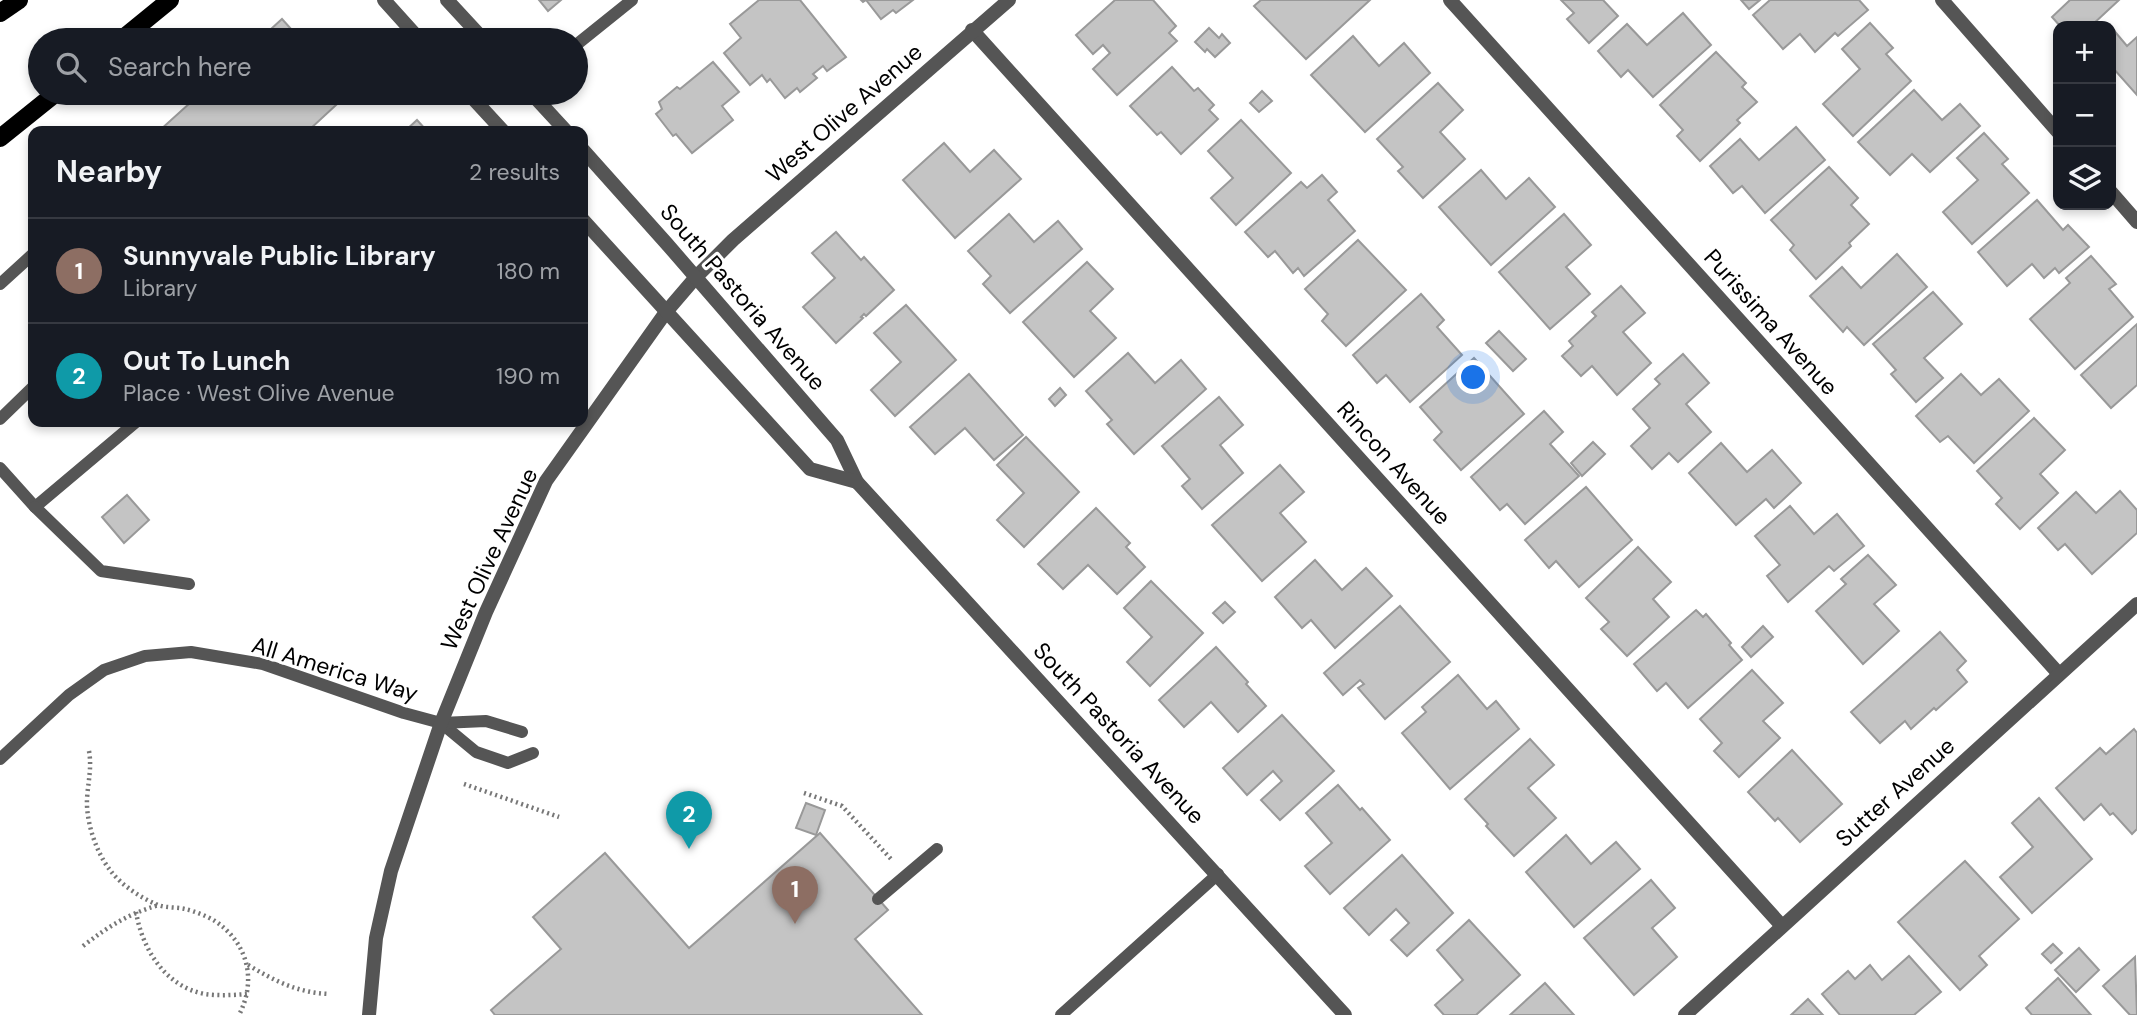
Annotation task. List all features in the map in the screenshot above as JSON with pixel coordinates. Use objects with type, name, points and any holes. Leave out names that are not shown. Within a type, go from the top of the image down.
[{"type":"main road","points":[[0,13],[19,0]]},
{"type":"main road","points":[[136,28],[170,0]]},
{"type":"main road","points":[[0,138],[41,105]]},
{"type":"street","points":[[384,0],[410,28]]},
{"type":"street","points":[[447,0],[473,28]]},
{"type":"street","name":"West Olive Avenue","points":[[588,422],[666,312],[696,277],[733,240],[1009,0]]},
{"type":"street","name":"Purissima Avenue","points":[[1450,0],[2059,674]]},
{"type":"street","points":[[1942,0],[2053,126]]},
{"type":"street","name":"Rincon Avenue","points":[[972,30],[1782,926]]},
{"type":"street","points":[[479,105],[498,126]]},
{"type":"street","points":[[542,105],[561,126]]},
{"type":"street","name":"South Pastoria Avenue","points":[[588,156],[837,440],[857,482],[1345,1015]]},
{"type":"street","points":[[2116,198],[2137,222]]},
{"type":"street","points":[[588,225],[810,469],[857,482]]},
{"type":"street","name":"West Olive Avenue","points":[[369,1015],[376,938],[391,871],[441,723],[486,612],[546,481],[584,427]]},
{"type":"street","name":"Sutter Avenue","points":[[1685,1015],[2137,604]]},
{"type":"lane","points":[[588,35],[632,0]]},
{"type":"lane","points":[[0,284],[28,259]]},
{"type":"lane","points":[[0,419],[28,392]]},
{"type":"lane","points":[[35,507],[130,427]]},
{"type":"lane","points":[[0,468],[35,507],[101,571],[189,584]]},
{"type":"lane","name":"All America Way","points":[[0,759],[69,695],[104,670],[145,656],[191,652],[262,664],[441,723]]},
{"type":"lane","points":[[441,723],[486,721],[522,732]]},
{"type":"lane","points":[[441,723],[476,752],[508,763],[533,753]]},
{"type":"lane","points":[[878,899],[937,849]]},
{"type":"lane","points":[[1061,1015],[1218,874]]},
{"type":"path","points":[[89,751],[92,765],[87,804],[90,828],[110,870],[126,886],[159,905],[185,909],[214,920],[235,940],[248,964],[248,994],[239,1015]]},
{"type":"path","points":[[464,784],[559,817]]},
{"type":"path","points":[[804,793],[842,806],[906,876]]},
{"type":"path","points":[[83,946],[113,923],[159,905]]},
{"type":"path","points":[[136,912],[139,930],[147,950],[162,969],[181,985],[202,994],[248,994]]},
{"type":"path","points":[[248,964],[294,989],[313,994],[331,994]]},
{"type":"building","points":[[539,0],[561,0],[548,11]]},
{"type":"building","points":[[759,0],[800,0],[846,57],[827,71],[823,66],[813,74],[817,78],[800,92],[797,88],[785,98],[770,79],[767,82],[762,75],[750,85],[724,53],[741,38],[730,24]]},
{"type":"building","points":[[866,0],[913,0],[896,13],[893,10],[881,19]]},
{"type":"building","points":[[1115,0],[1153,0],[1176,26],[1169,33],[1177,41],[1117,95],[1093,69],[1110,53],[1103,45],[1093,54],[1076,35]]},
{"type":"building","points":[[1261,0],[1370,0],[1306,59],[1254,6]]},
{"type":"building","points":[[1561,0],[1603,0],[1618,16],[1589,43],[1567,19],[1574,13]]},
{"type":"building","points":[[1741,0],[1760,0],[1749,9]]},
{"type":"building","points":[[1770,0],[1859,0],[1868,10],[1838,36],[1835,33],[1815,52],[1800,34],[1783,49],[1753,15]]},
{"type":"building","points":[[2070,0],[2119,0],[2096,21],[2056,21],[2052,17]]},
{"type":"building","points":[[1683,13],[1711,45],[1653,97],[1628,70],[1621,77],[1598,51],[1627,24],[1647,45]]},
{"type":"building","points":[[282,19],[290,28],[272,28]]},
{"type":"building","points":[[1870,23],[1893,48],[1886,54],[1911,81],[1853,136],[1823,104],[1860,69],[1842,49]]},
{"type":"building","points":[[1209,28],[1219,38],[1222,34],[1230,43],[1215,57],[1195,42]]},
{"type":"building","points":[[2116,33],[2127,46],[2137,37],[2137,95],[2116,71]]},
{"type":"building","points":[[1353,36],[1379,66],[1404,43],[1430,73],[1365,132],[1311,75]]},
{"type":"building","points":[[1716,52],[1746,83],[1742,87],[1757,102],[1737,120],[1740,123],[1700,161],[1677,136],[1683,130],[1660,105]]},
{"type":"building","points":[[713,62],[739,92],[722,106],[733,120],[692,153],[676,134],[673,136],[656,114],[662,109],[659,102]]},
{"type":"building","points":[[1172,67],[1194,91],[1198,88],[1214,105],[1209,110],[1218,119],[1181,154],[1161,132],[1157,135],[1130,106]]},
{"type":"building","points":[[1438,83],[1463,110],[1440,132],[1465,159],[1423,198],[1398,171],[1403,167],[1377,139]]},
{"type":"building","points":[[1914,90],[1942,120],[1960,104],[1980,126],[1930,172],[1912,154],[1890,175],[1858,142]]},
{"type":"building","points":[[1262,91],[1272,101],[1259,112],[1250,103]]},
{"type":"building","points":[[188,105],[336,105],[313,126],[165,126]]},
{"type":"building","points":[[417,120],[422,126],[410,126]]},
{"type":"building","points":[[1241,120],[1291,173],[1236,225],[1211,198],[1233,178],[1208,151]]},
{"type":"building","points":[[1796,127],[1825,160],[1765,213],[1742,186],[1733,193],[1710,166],[1740,139],[1759,160]]},
{"type":"building","points":[[1984,133],[2008,159],[2002,164],[2029,193],[1972,244],[1943,212],[1978,180],[1957,158]]},
{"type":"building","points":[[944,143],[970,172],[994,150],[1021,179],[955,238],[903,180]]},
{"type":"building","points":[[1829,167],[1858,198],[1851,205],[1869,224],[1849,243],[1851,246],[1816,279],[1790,250],[1794,245],[1771,220]]},
{"type":"building","points":[[1481,170],[1506,199],[1529,178],[1555,207],[1491,265],[1439,207]]},
{"type":"building","points":[[1322,175],[1337,192],[1328,200],[1355,231],[1304,276],[1298,268],[1293,273],[1275,251],[1268,257],[1245,232],[1301,182],[1307,188]]},
{"type":"building","points":[[2037,200],[2063,230],[2068,225],[2089,247],[2059,273],[2055,268],[2044,278],[2032,264],[2007,286],[1978,252]]},
{"type":"building","points":[[1009,214],[1034,242],[1058,221],[1082,249],[1010,313],[983,284],[991,276],[968,251]]},
{"type":"building","points":[[1564,214],[1591,245],[1566,267],[1590,294],[1550,329],[1499,272]]},
{"type":"building","points":[[836,232],[861,260],[864,257],[894,290],[866,316],[864,314],[836,343],[803,307],[835,278],[812,253]]},
{"type":"building","points":[[1358,240],[1406,290],[1346,346],[1322,321],[1328,314],[1305,289]]},
{"type":"building","points":[[1897,254],[1927,287],[1864,345],[1847,327],[1843,332],[1810,296],[1842,267],[1861,288]]},
{"type":"building","points":[[2091,256],[2116,284],[2109,289],[2133,317],[2075,369],[2030,319],[2070,283],[2066,278]]},
{"type":"building","points":[[1087,262],[1113,289],[1090,311],[1116,338],[1074,377],[1023,322]]},
{"type":"building","points":[[1621,286],[1645,313],[1623,332],[1651,363],[1617,395],[1592,366],[1581,376],[1562,356],[1573,346],[1569,341],[1596,316],[1592,312]]},
{"type":"building","points":[[1933,292],[1962,324],[1924,358],[1943,378],[1916,402],[1891,374],[1896,370],[1873,344]]},
{"type":"building","points":[[1421,294],[1444,320],[1437,327],[1462,355],[1410,402],[1386,375],[1377,383],[1353,355]]},
{"type":"building","points":[[906,305],[956,360],[895,416],[871,390],[901,362],[874,333]]},
{"type":"building","points":[[2137,324],[2137,385],[2111,408],[2081,375]]},
{"type":"building","points":[[1499,331],[1526,359],[1513,371],[1486,343]]},
{"type":"building","points":[[1128,353],[1155,383],[1181,360],[1206,389],[1134,454],[1107,424],[1112,420],[1086,391]]},
{"type":"building","points":[[1683,354],[1709,383],[1686,404],[1711,432],[1678,462],[1669,453],[1652,469],[1631,446],[1650,428],[1633,409],[1660,384],[1655,379]]},
{"type":"building","points":[[1474,358],[1524,414],[1461,470],[1434,440],[1442,432],[1420,407]]},
{"type":"building","points":[[969,374],[1023,435],[994,460],[965,428],[935,454],[910,427]]},
{"type":"building","points":[[1961,374],[1981,395],[1999,379],[2029,411],[1974,463],[1948,436],[1940,442],[1916,416]]},
{"type":"building","points":[[1060,388],[1066,395],[1055,406],[1049,399]]},
{"type":"building","points":[[1219,397],[1243,425],[1220,445],[1243,473],[1202,509],[1182,486],[1190,479],[1162,446]]},
{"type":"building","points":[[1544,411],[1563,432],[1550,444],[1579,476],[1525,524],[1507,504],[1500,510],[1471,477]]},
{"type":"building","points":[[2034,418],[2065,450],[2040,474],[2058,493],[2020,529],[1996,504],[2002,498],[1977,471]]},
{"type":"building","points":[[1026,437],[1079,492],[1024,547],[997,520],[1024,493],[997,465]]},
{"type":"building","points":[[1593,442],[1605,454],[1582,476],[1571,463]]},
{"type":"building","points":[[1721,443],[1747,472],[1772,450],[1801,483],[1774,508],[1766,499],[1736,525],[1689,473]]},
{"type":"building","points":[[1280,465],[1304,492],[1280,513],[1306,542],[1262,581],[1212,525]]},
{"type":"building","points":[[1586,487],[1632,540],[1579,587],[1556,561],[1549,568],[1525,540]]},
{"type":"building","points":[[2120,491],[2137,510],[2137,533],[2092,574],[2065,544],[2058,550],[2038,528],[2076,492],[2096,513]]},
{"type":"building","points":[[127,495],[149,520],[124,543],[102,517]]},
{"type":"building","points":[[1790,506],[1814,534],[1837,514],[1864,546],[1834,571],[1829,566],[1788,602],[1767,576],[1780,565],[1755,536]]},
{"type":"building","points":[[1096,508],[1130,543],[1126,547],[1145,567],[1117,594],[1088,565],[1063,589],[1038,564]]},
{"type":"building","points":[[1638,547],[1671,582],[1653,599],[1669,617],[1627,656],[1601,629],[1609,622],[1586,598]]},
{"type":"building","points":[[1868,555],[1896,585],[1874,604],[1899,631],[1863,664],[1816,611],[1846,584],[1841,579]]},
{"type":"building","points":[[1315,560],[1342,590],[1366,568],[1392,596],[1335,648],[1311,620],[1302,628],[1275,597]]},
{"type":"building","points":[[1151,581],[1203,633],[1150,686],[1127,662],[1152,637],[1124,608]]},
{"type":"building","points":[[1225,602],[1235,612],[1223,623],[1213,613]]},
{"type":"building","points":[[1400,606],[1450,662],[1385,719],[1358,688],[1364,684],[1360,680],[1343,695],[1324,673]]},
{"type":"building","points":[[1696,610],[1703,617],[1706,614],[1742,660],[1688,708],[1666,683],[1657,691],[1634,664]]},
{"type":"building","points":[[1763,626],[1773,637],[1751,657],[1742,647]]},
{"type":"building","points":[[1940,632],[1966,661],[1957,670],[1967,682],[1911,729],[1905,721],[1880,743],[1851,712]]},
{"type":"building","points":[[1216,647],[1266,706],[1238,732],[1211,702],[1184,727],[1159,700]]},
{"type":"building","points":[[1752,670],[1783,703],[1763,721],[1780,738],[1739,777],[1714,751],[1722,743],[1700,719]]},
{"type":"building","points":[[1458,675],[1487,709],[1496,701],[1519,729],[1450,789],[1402,733],[1426,712],[1422,707]]},
{"type":"building","points":[[1282,715],[1334,771],[1280,820],[1261,800],[1282,781],[1273,771],[1247,795],[1223,768]]},
{"type":"building","points":[[2134,729],[2137,733],[2137,829],[2132,834],[2101,804],[2084,820],[2056,788],[2100,748],[2106,754]]},
{"type":"building","points":[[1530,739],[1554,765],[1528,788],[1556,818],[1514,856],[1465,799]]},
{"type":"building","points":[[1792,750],[1842,804],[1800,842],[1778,818],[1775,821],[1748,792]]},
{"type":"building","points":[[1338,785],[1390,840],[1330,894],[1305,866],[1332,843],[1306,813]]},
{"type":"building","points":[[2039,798],[2092,859],[2032,913],[2000,877],[2033,847],[2012,823]]},
{"type":"building","points":[[806,803],[825,810],[816,835],[796,828]]},
{"type":"building","points":[[820,833],[888,910],[855,939],[922,1015],[495,1015],[491,1010],[561,949],[533,917],[605,853],[689,948]]},
{"type":"building","points":[[1566,835],[1591,864],[1616,842],[1640,869],[1574,927],[1526,872]]},
{"type":"building","points":[[1402,855],[1453,913],[1407,956],[1391,940],[1409,923],[1396,909],[1369,935],[1344,908]]},
{"type":"building","points":[[1965,861],[2019,919],[1979,956],[1987,965],[1960,990],[1898,922]]},
{"type":"building","points":[[1651,880],[1675,908],[1652,928],[1677,957],[1634,995],[1584,938]]},
{"type":"building","points":[[1469,920],[1520,975],[1476,1015],[1444,1015],[1435,1005],[1463,980],[1437,950]]},
{"type":"building","points":[[2053,944],[2062,953],[2051,963],[2042,954]]},
{"type":"building","points":[[2079,948],[2099,970],[2076,992],[2055,970]]},
{"type":"building","points":[[1909,956],[1941,992],[1914,1015],[1840,1015],[1822,994],[1848,971],[1855,979],[1870,965],[1882,980]]},
{"type":"building","points":[[2135,957],[2137,1015],[2130,1015],[2103,986]]},
{"type":"building","points":[[2058,978],[2091,1015],[2032,1015],[2026,1008]]},
{"type":"building","points":[[1545,983],[1574,1015],[1510,1015]]},
{"type":"building","points":[[1808,999],[1823,1015],[1791,1015]]},
{"type":"place","name":"Out To Lunch","points":[[689,849]]},
{"type":"place","name":"Sunnyvale Public Library","points":[[795,924]]}]
